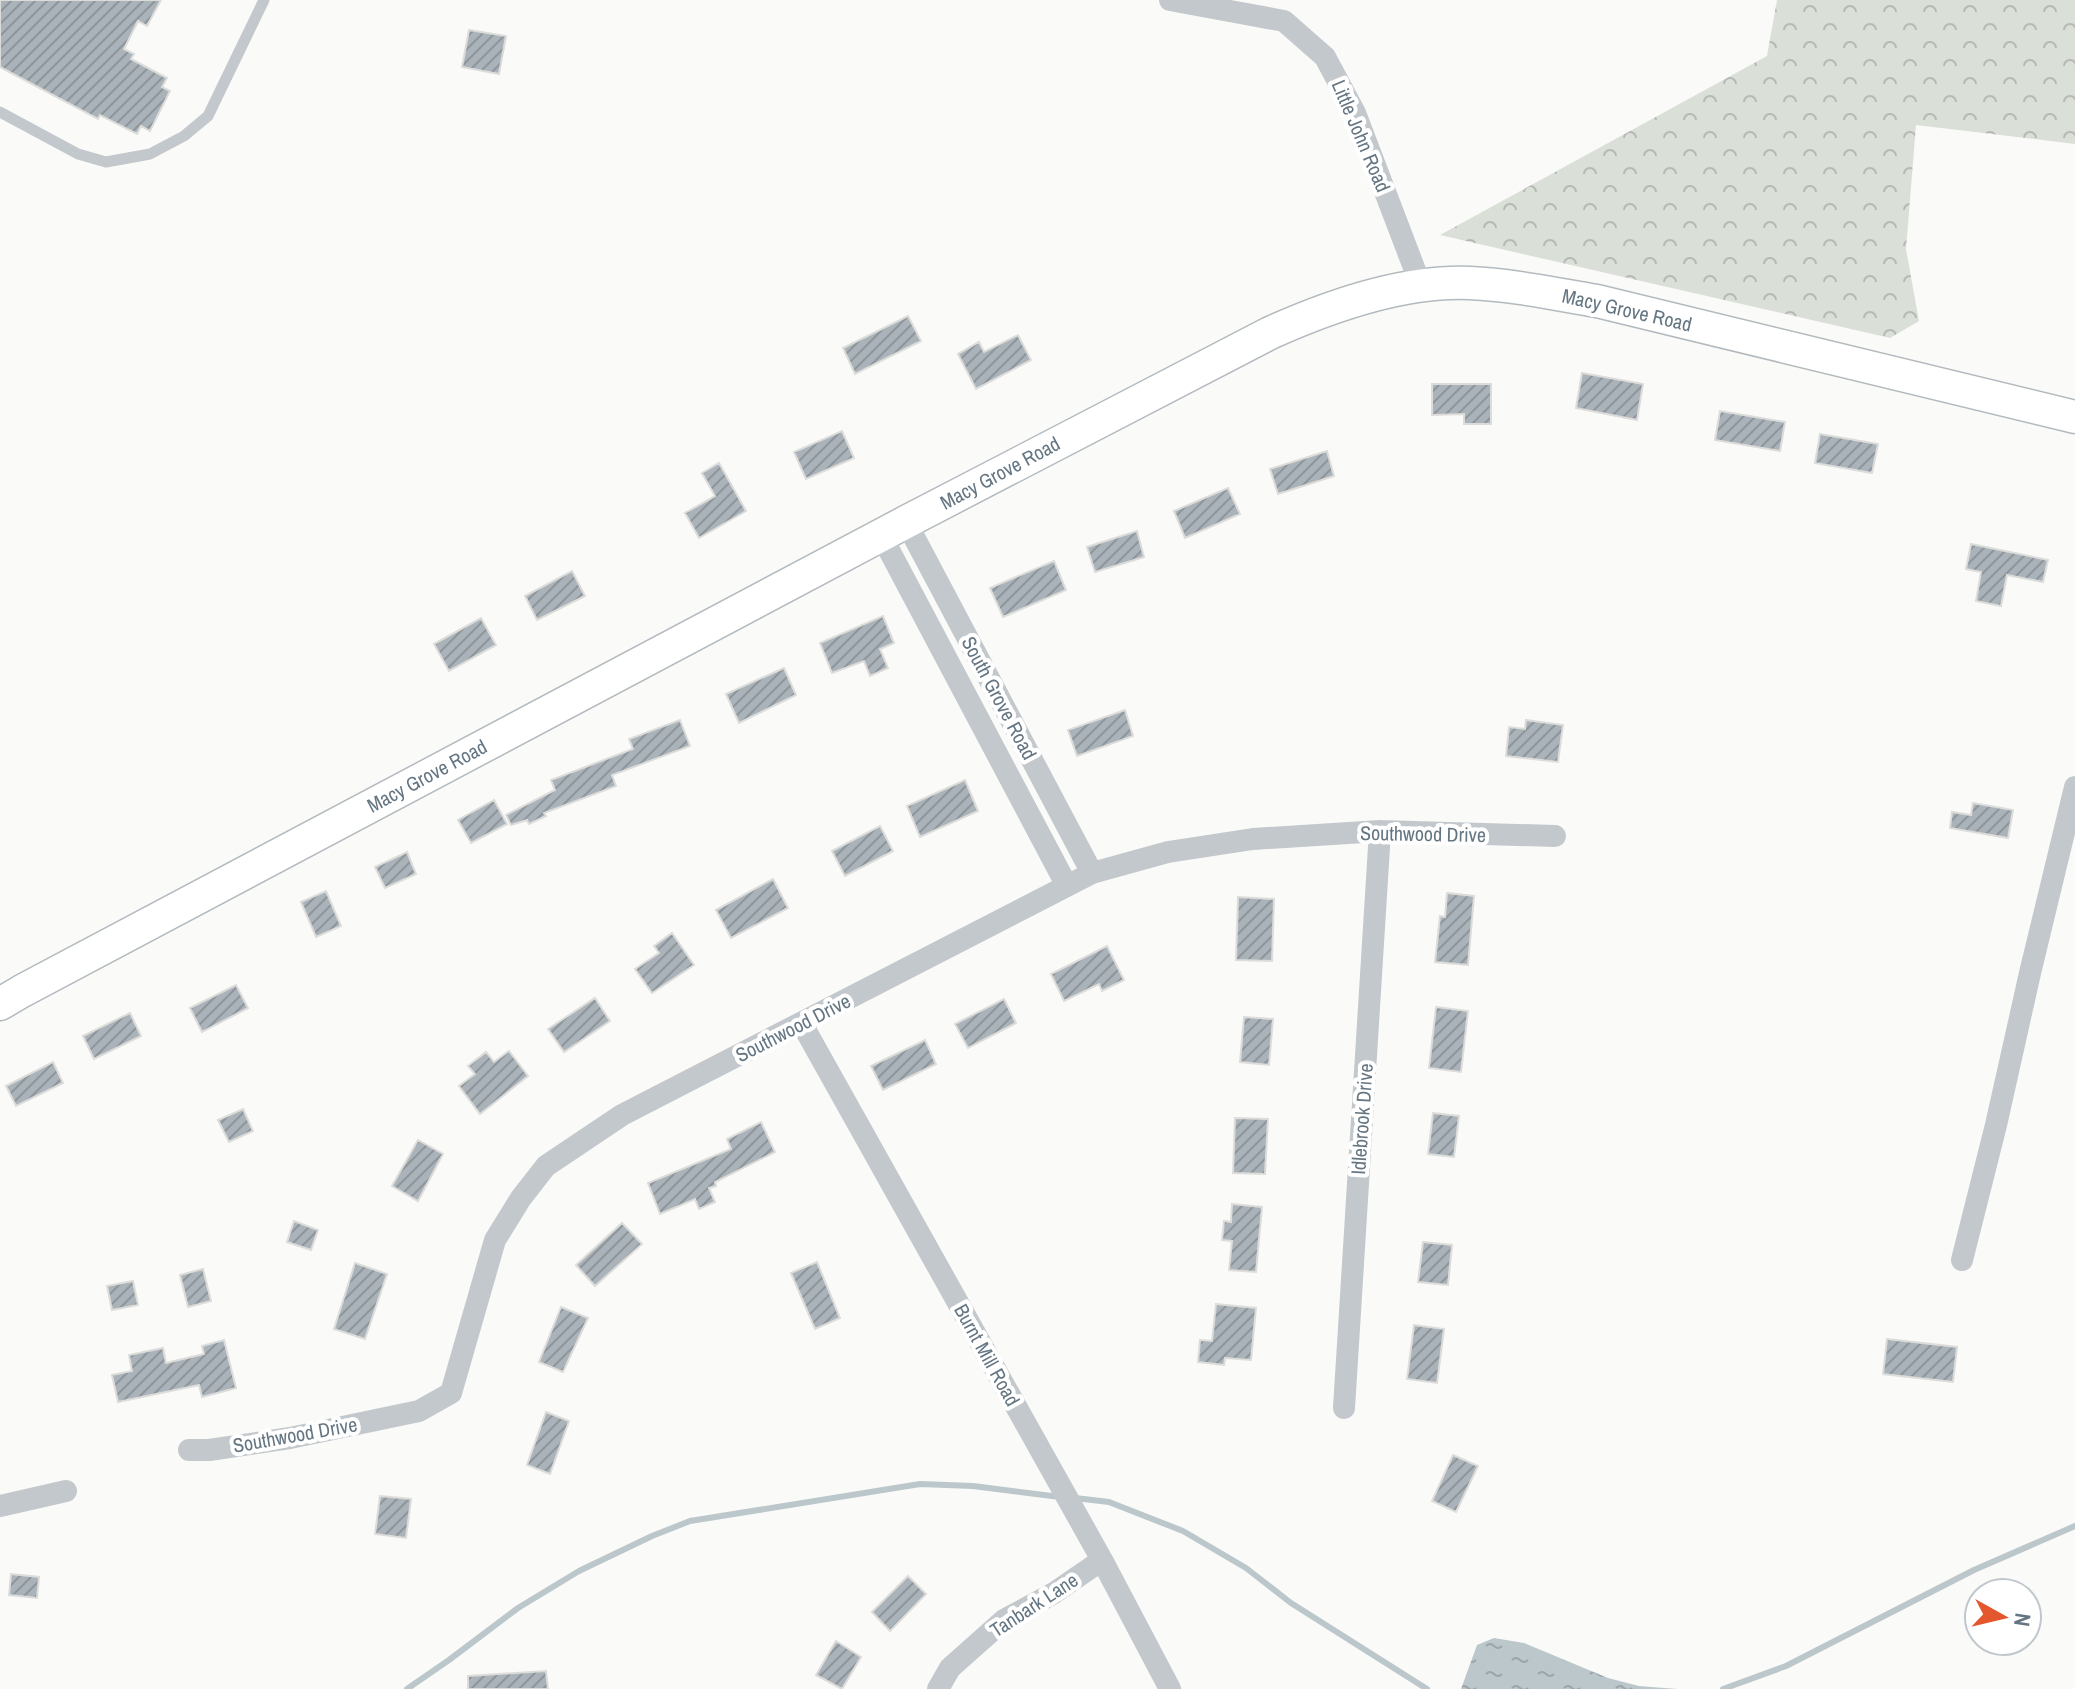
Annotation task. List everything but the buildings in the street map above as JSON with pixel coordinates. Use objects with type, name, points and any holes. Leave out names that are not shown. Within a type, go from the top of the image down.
[{"type":"main road","name":"Macy Grove Road","points":[[0,1004],[893,529],[1270,333],[1318,311],[1367,296],[1421,286],[1468,283],[1597,301],[2075,417]]},
{"type":"street","name":"Little John Road","points":[[1170,0],[1284,21],[1325,57],[1355,113],[1421,286]]},
{"type":"street","name":"South Grove Road","points":[[893,529],[1092,873]]},
{"type":"street","name":"South Grove Road","points":[[893,529],[1067,886]]},
{"type":"street","points":[[1962,1260],[2075,787]]},
{"type":"street","name":"Southwood Drive","points":[[189,1450],[290,1438],[419,1411],[451,1393],[495,1240],[521,1198],[546,1166],[622,1115],[1092,873],[1168,852],[1253,839],[1380,831],[1555,836]]},
{"type":"street","name":"Idlebrook Drive","points":[[1344,1408],[1380,831]]},
{"type":"street","name":"Burnt Mill Road","points":[[802,1024],[1102,1560],[1170,1689]]},
{"type":"street","points":[[0,1506],[66,1491]]},
{"type":"street","name":"Tanbark Lane","points":[[938,1689],[950,1668],[1004,1620],[1054,1593],[1102,1560]]},
{"type":"lane","points":[[0,112],[78,154],[106,162],[150,154],[184,136],[208,116],[264,0]]},
{"type":"green space","points":[[1777,0],[2075,0],[2075,144],[1916,125],[1906,249],[1919,321],[1890,338],[1440,235],[1767,56]]},
{"type":"water","points":[[1494,1638],[1524,1643],[1608,1678],[1639,1686],[1677,1689],[1461,1689],[1477,1645]]},
{"type":"waterway","points":[[407,1689],[518,1608],[579,1571],[690,1521],[920,1484],[973,1486],[1060,1497]]},
{"type":"waterway","points":[[1075,1498],[1109,1502],[1183,1531],[1246,1568],[1291,1603],[1427,1689]]},
{"type":"waterway","points":[[1723,1689],[1786,1666],[1974,1570],[2075,1526]]}]
